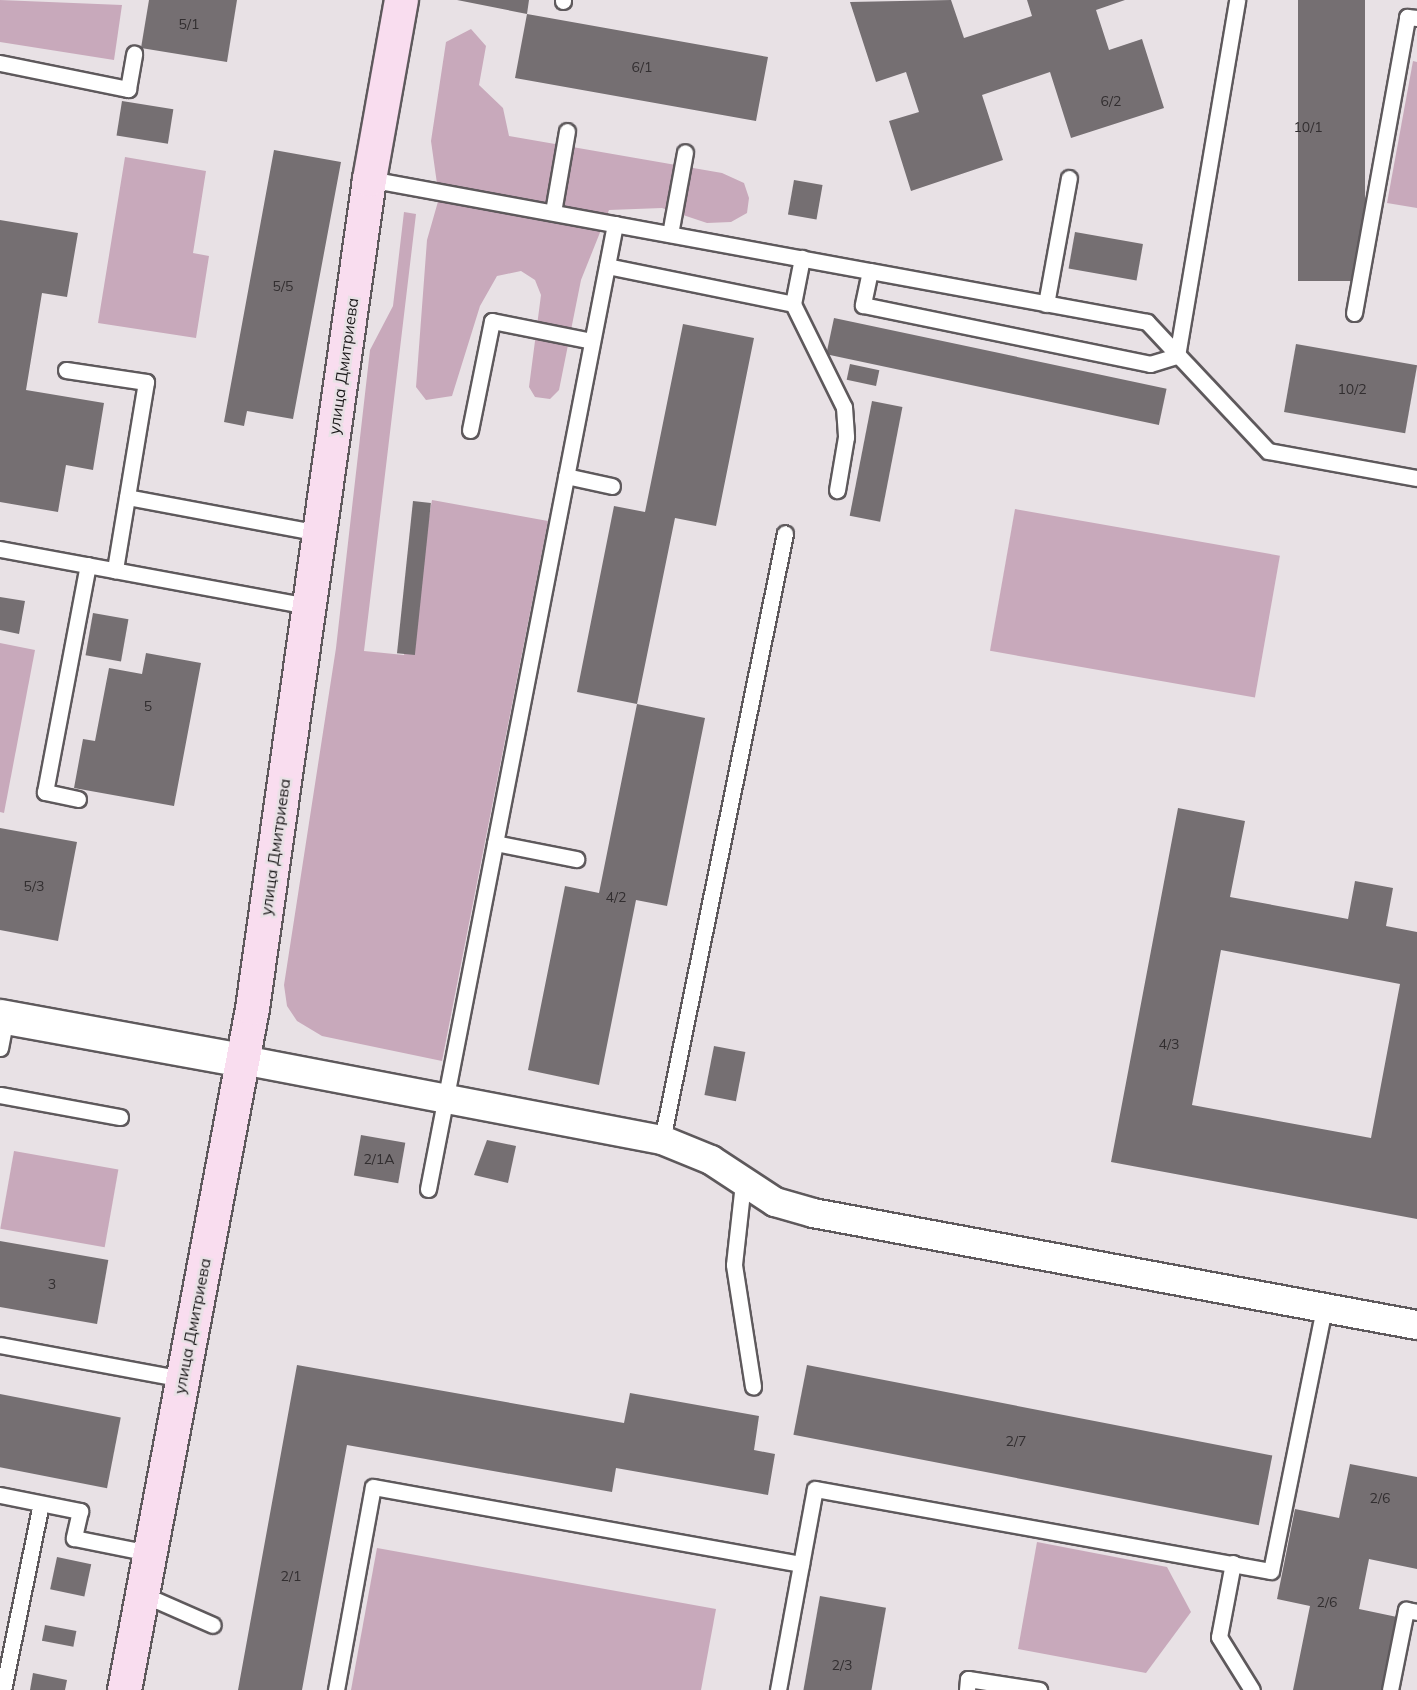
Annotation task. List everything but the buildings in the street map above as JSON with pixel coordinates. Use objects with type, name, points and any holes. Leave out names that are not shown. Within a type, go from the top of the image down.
[{"type":"main road","name":"улица Дмитриева","points":[[124,1690],[243,1060],[369,179],[401,0]]},
{"type":"street","points":[[2,1027],[243,1060],[662,1140],[711,1160],[743,1183],[813,1214],[1417,1325]]},
{"type":"lane","points":[[1177,356],[1237,0]]},
{"type":"lane","points":[[1354,313],[1407,17],[1417,18]]},
{"type":"lane","points":[[0,63],[128,88],[134,54]]},
{"type":"lane","points":[[553,213],[567,131]]},
{"type":"lane","points":[[670,234],[685,152]]},
{"type":"lane","points":[[1046,304],[1069,178]]},
{"type":"lane","points":[[369,179],[1147,322],[1268,451],[1417,478]]},
{"type":"lane","points":[[428,1189],[615,224]]},
{"type":"lane","points":[[802,258],[793,303],[843,407],[846,437],[837,490]]},
{"type":"lane","points":[[607,267],[793,303]]},
{"type":"lane","points":[[870,271],[863,305],[1150,364],[1177,356]]},
{"type":"lane","points":[[470,430],[492,321],[592,341]]},
{"type":"lane","points":[[66,370],[146,382],[115,570]]},
{"type":"lane","points":[[566,476],[612,486]]},
{"type":"lane","points":[[127,497],[319,533]]},
{"type":"lane","points":[[662,1140],[785,533]]},
{"type":"lane","points":[[0,549],[309,606]]},
{"type":"lane","points":[[78,799],[45,792],[88,565]]},
{"type":"lane","points":[[495,843],[576,859]]},
{"type":"lane","points":[[0,1095],[120,1117]]},
{"type":"lane","points":[[743,1183],[734,1265],[753,1388]]},
{"type":"lane","points":[[778,1690],[815,1488],[1271,1570],[1324,1308]]},
{"type":"lane","points":[[0,1345],[183,1379]]},
{"type":"lane","points":[[336,1690],[373,1487],[801,1564]]},
{"type":"lane","points":[[0,1495],[80,1511],[74,1538],[149,1553]]},
{"type":"lane","points":[[3,1690],[41,1504]]},
{"type":"lane","points":[[1233,1563],[1220,1637],[1252,1690]]},
{"type":"lane","points":[[142,1594],[213,1625]]},
{"type":"lane","points":[[1390,1690],[1406,1610],[1417,1612]]},
{"type":"lane","points":[[967,1690],[968,1679],[1039,1690]]},
{"type":"shaded area","points":[[0,0],[122,5],[114,60],[0,42]]},
{"type":"shaded area","points":[[471,29],[486,46],[479,85],[503,108],[509,136],[722,173],[744,183],[749,198],[747,213],[731,222],[707,223],[662,208],[609,210],[581,280],[559,390],[550,399],[535,397],[529,387],[541,295],[535,280],[521,271],[497,276],[480,306],[452,396],[426,400],[416,387],[427,240],[439,198],[431,141],[446,42]]},
{"type":"shaded area","points":[[1413,61],[1417,62],[1417,208],[1387,203]]},
{"type":"shaded area","points":[[125,157],[206,171],[193,253],[209,256],[196,338],[98,323]]},
{"type":"shaded area","points":[[404,212],[416,214],[364,651],[404,655],[432,500],[548,521],[442,1061],[322,1036],[297,1021],[287,1006],[284,985],[336,648],[370,350],[393,306]]},
{"type":"shaded area","points":[[1015,509],[1280,556],[1255,698],[990,651]]},
{"type":"shaded area","points":[[0,643],[35,650],[4,813],[0,812]]},
{"type":"shaded area","points":[[14,1151],[118,1169],[105,1247],[0,1229]]},
{"type":"shaded area","points":[[1037,1542],[1167,1567],[1191,1612],[1146,1673],[1018,1649]]},
{"type":"shaded area","points":[[377,1548],[716,1609],[701,1690],[351,1690]]}]
